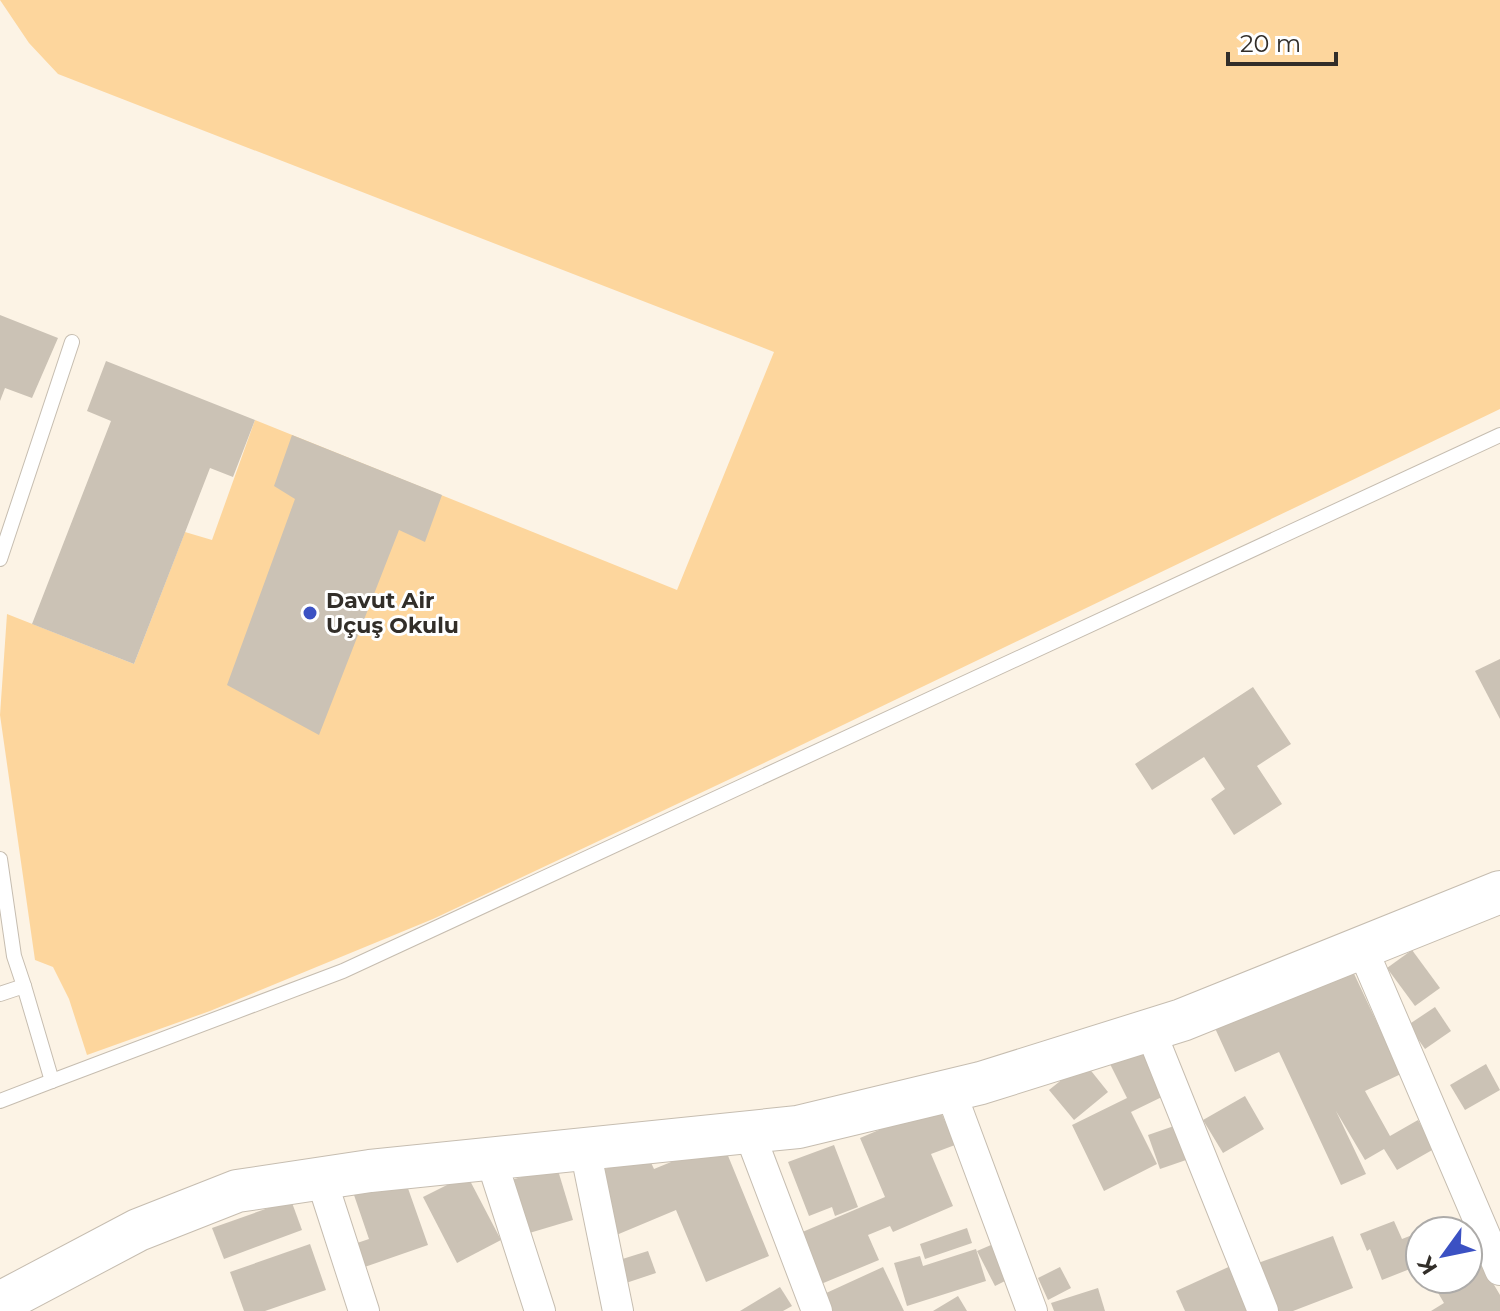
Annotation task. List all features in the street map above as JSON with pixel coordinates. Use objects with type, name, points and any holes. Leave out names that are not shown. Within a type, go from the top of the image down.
[{"type":"main road","points":[[4,1305],[138,1230],[237,1191],[321,1178],[798,1127],[950,1090],[1182,1020],[1500,892]]},
{"type":"street","points":[[1362,948],[1500,1270]]},
{"type":"street","points":[[1150,1030],[1263,1311]]},
{"type":"street","points":[[950,1090],[1032,1311]]},
{"type":"street","points":[[749,1132],[817,1311]]},
{"type":"street","points":[[585,1149],[618,1311]]},
{"type":"street","points":[[491,1159],[540,1311]]},
{"type":"street","points":[[321,1178],[364,1311]]},
{"type":"lane","points":[[0,559],[72,342]]},
{"type":"lane","points":[[0,1101],[343,971],[1500,435]]},
{"type":"lane","points":[[0,859],[14,956],[52,1081]]},
{"type":"lane","points":[[0,994],[24,986]]},
{"type":"shaded area","points":[[0,0],[1500,0],[1500,409],[433,919],[210,1011],[87,1055],[69,999],[53,967],[35,960],[0,715],[7,614],[134,664],[185,532],[212,540],[255,420],[677,590],[774,352],[58,74],[29,43]]},
{"type":"building","points":[[0,315],[58,338],[32,398],[5,388],[0,401]]},
{"type":"building","points":[[106,361],[255,420],[233,477],[210,468],[134,664],[32,624],[111,421],[87,411]]},
{"type":"building","name":"Davut Air Uçuş Okulu","points":[[292,435],[442,495],[425,542],[399,530],[319,735],[227,685],[295,499],[274,486]]},
{"type":"building","points":[[1500,659],[1500,719],[1475,671]]},
{"type":"building","points":[[1253,687],[1291,744],[1257,766],[1282,804],[1234,835],[1211,799],[1225,789],[1204,757],[1152,790],[1135,764]]},
{"type":"building","points":[[1412,950],[1440,988],[1415,1006],[1387,968]]},
{"type":"building","points":[[1349,963],[1401,1074],[1365,1091],[1390,1136],[1418,1120],[1434,1149],[1397,1170],[1384,1149],[1365,1160],[1336,1111],[1366,1174],[1341,1185],[1279,1052],[1235,1072],[1214,1026]]},
{"type":"building","points":[[1435,1007],[1451,1031],[1425,1049],[1408,1025]]},
{"type":"building","points":[[1139,1040],[1166,1095],[1131,1112],[1157,1164],[1104,1191],[1072,1125],[1127,1098],[1106,1056]]},
{"type":"building","points":[[1084,1062],[1108,1092],[1074,1120],[1049,1090]]},
{"type":"building","points":[[1486,1064],[1500,1090],[1465,1110],[1450,1085]]},
{"type":"building","points":[[1245,1096],[1264,1129],[1223,1153],[1203,1120]]},
{"type":"building","points":[[938,1105],[955,1145],[931,1154],[953,1206],[893,1232],[890,1226],[868,1235],[879,1260],[821,1284],[800,1233],[885,1197],[860,1138]]},
{"type":"building","points":[[1177,1125],[1189,1159],[1160,1169],[1148,1135]]},
{"type":"building","points":[[722,1141],[769,1256],[706,1282],[676,1210],[614,1236],[589,1176],[646,1152],[654,1169]]},
{"type":"building","points":[[834,1145],[858,1207],[835,1216],[832,1207],[809,1216],[788,1162]]},
{"type":"building","points":[[557,1167],[573,1220],[526,1234],[511,1180]]},
{"type":"building","points":[[467,1175],[501,1240],[457,1263],[423,1197]]},
{"type":"building","points":[[404,1177],[428,1245],[356,1270],[348,1246],[369,1239],[354,1195]]},
{"type":"building","points":[[291,1200],[302,1230],[224,1259],[212,1228]]},
{"type":"building","points":[[1394,1221],[1404,1238],[1404,1271],[1382,1280],[1370,1249],[1367,1251],[1360,1234]]},
{"type":"building","points":[[967,1228],[972,1243],[925,1259],[920,1244]]},
{"type":"building","points":[[1333,1236],[1353,1288],[1293,1311],[1276,1311],[1258,1263]]},
{"type":"building","points":[[310,1244],[326,1290],[265,1311],[244,1311],[230,1272]]},
{"type":"building","points":[[991,1245],[1009,1279],[995,1286],[977,1251]]},
{"type":"building","points":[[976,1249],[986,1281],[907,1306],[894,1263],[920,1256],[923,1266]]},
{"type":"building","points":[[648,1251],[656,1273],[623,1284],[616,1261]]},
{"type":"building","points":[[1235,1264],[1254,1311],[1185,1311],[1176,1291]]},
{"type":"building","points":[[883,1267],[904,1311],[832,1311],[824,1294]]},
{"type":"building","points":[[1060,1267],[1071,1288],[1048,1300],[1038,1278]]},
{"type":"building","points":[[1484,1268],[1500,1295],[1500,1311],[1431,1311],[1444,1303],[1439,1295],[1484,1295]]},
{"type":"building","points":[[780,1287],[792,1306],[783,1311],[740,1311]]},
{"type":"building","points":[[1098,1288],[1105,1311],[1054,1311],[1051,1303]]},
{"type":"building","points":[[958,1296],[967,1311],[933,1311]]},
{"type":"place","name":"Davut Air Uçuş Okulu","points":[[310,613]]}]
